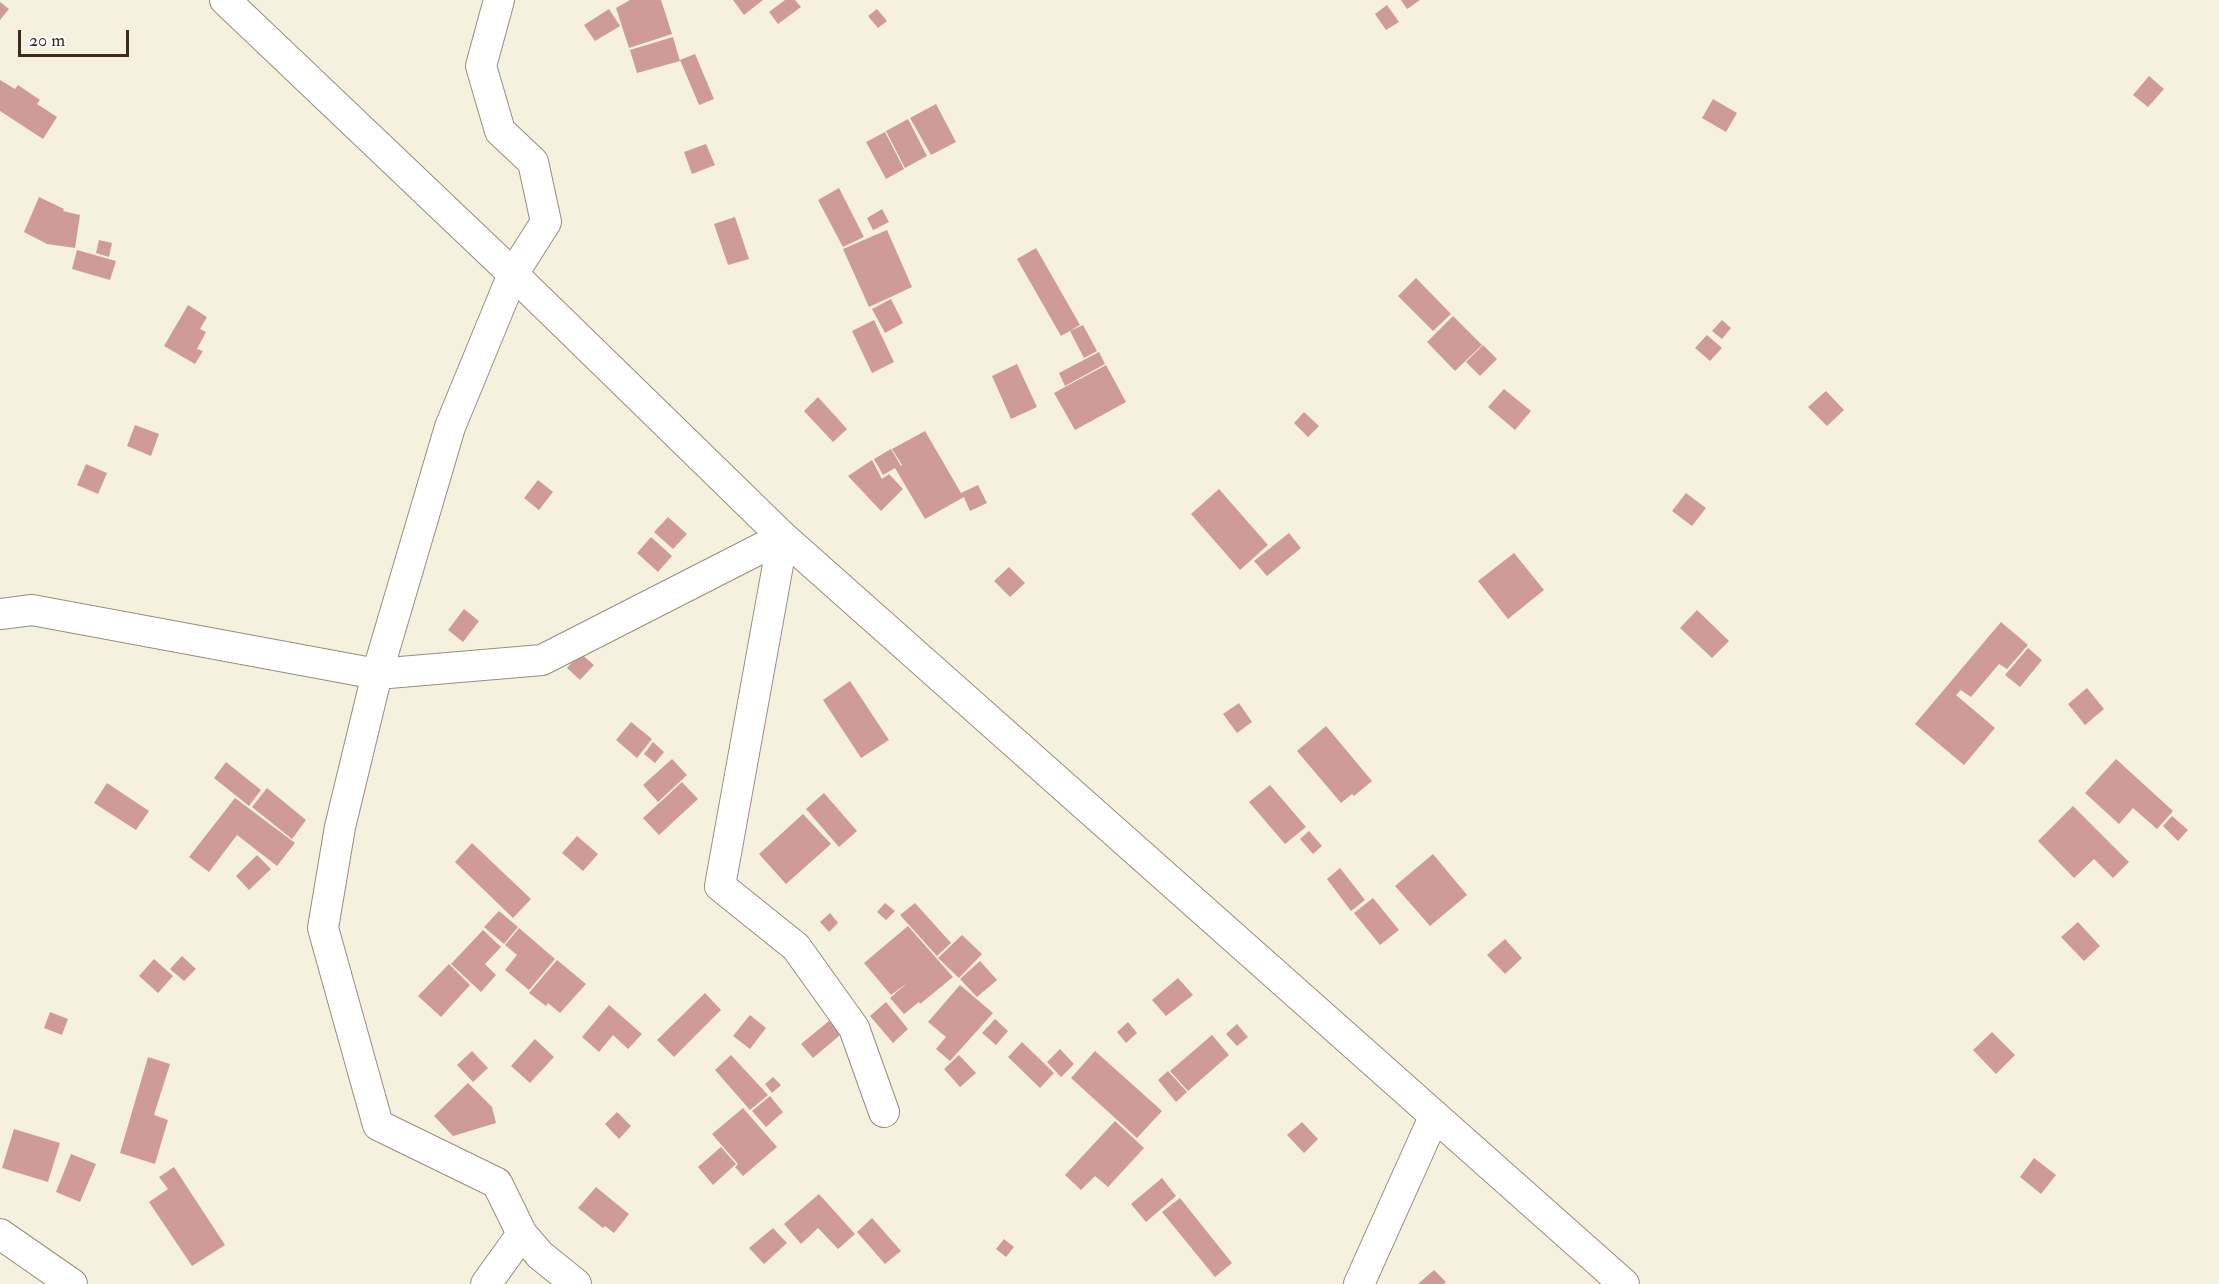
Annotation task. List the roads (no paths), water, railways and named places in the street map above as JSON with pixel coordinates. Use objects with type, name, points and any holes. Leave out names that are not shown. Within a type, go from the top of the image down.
[{"type":"street","points":[[225,0],[513,274],[783,537],[1624,1284]]},
{"type":"street","points":[[499,0],[481,66],[500,131],[533,162],[546,222],[513,274],[450,427],[377,674],[340,827],[323,928],[378,1125],[497,1183],[522,1234],[540,1255],[576,1284]]},
{"type":"street","points":[[0,614],[32,610],[377,674],[542,660],[783,537]]},
{"type":"street","points":[[783,537],[720,886],[796,947],[803,956],[855,1028],[884,1112]]},
{"type":"street","points":[[1359,1284],[1434,1117]]},
{"type":"street","points":[[0,1234],[72,1284]]},
{"type":"street","points":[[486,1284],[522,1234]]}]
